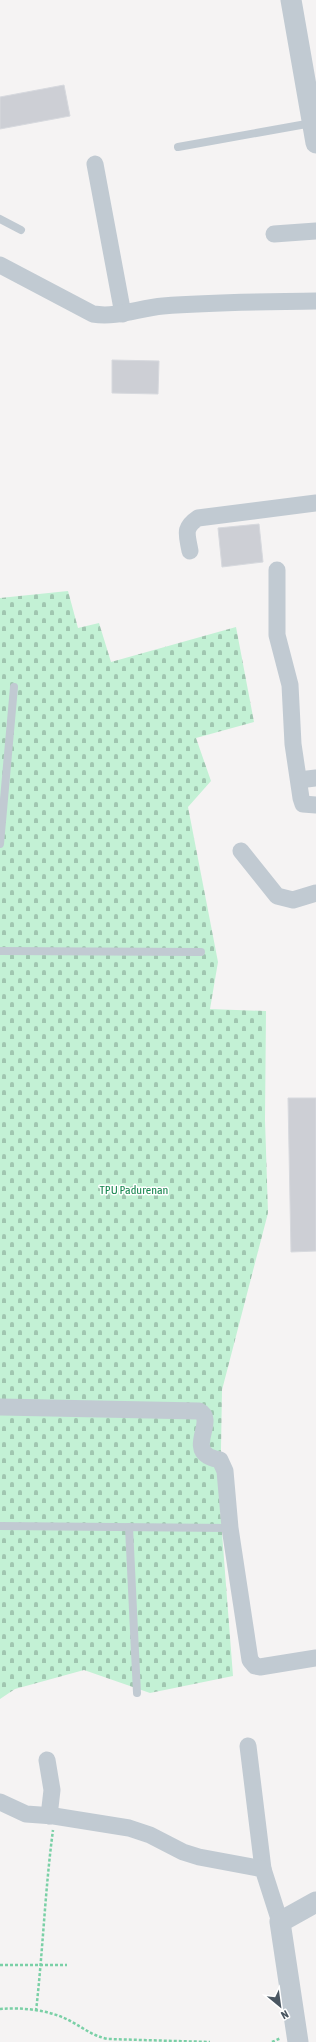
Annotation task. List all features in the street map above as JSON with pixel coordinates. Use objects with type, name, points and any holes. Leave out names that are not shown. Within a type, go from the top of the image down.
[{"type":"street","points":[[291,0],[314,133]]},
{"type":"street","points":[[95,164],[123,314]]},
{"type":"street","points":[[274,234],[316,231]]},
{"type":"street","points":[[0,265],[93,314],[106,316],[123,314],[148,307],[197,303],[316,301]]},
{"type":"street","points":[[190,551],[186,532],[189,524],[198,518],[316,503]]},
{"type":"street","points":[[278,570],[277,636],[290,685],[293,744],[298,780],[303,804],[316,805]]},
{"type":"street","points":[[298,780],[316,778]]},
{"type":"street","points":[[241,851],[277,896],[293,900],[316,893]]},
{"type":"street","points":[[1,1404],[199,1411],[203,1413],[206,1418],[201,1445],[207,1456],[220,1460],[223,1465],[230,1528],[252,1663],[260,1667],[316,1658]]},
{"type":"street","points":[[248,1746],[263,1869],[280,1922],[298,2042]]},
{"type":"street","points":[[47,1760],[52,1790],[52,1816]]},
{"type":"street","points":[[0,1802],[26,1814],[52,1816],[129,1828],[150,1835],[183,1852],[199,1857],[263,1869]]},
{"type":"street","points":[[280,1922],[316,1902]]},
{"type":"lane","points":[[178,147],[314,133]]},
{"type":"lane","points":[[0,219],[21,230]]},
{"type":"lane","points":[[0,844],[14,687]]},
{"type":"lane","points":[[0,951],[201,952]]},
{"type":"lane","points":[[0,1526],[230,1528]]},
{"type":"lane","points":[[129,1527],[137,1692]]},
{"type":"path","points":[[36,2010],[42,1964],[46,1877],[52,1816]]},
{"type":"path","points":[[0,1965],[67,1965]]},
{"type":"path","points":[[0,2009],[36,2010],[63,2018],[96,2037],[108,2039],[210,2042]]},
{"type":"green space","name":"TPU Padurenan","points":[[68,591],[78,628],[99,623],[111,662],[236,627],[254,722],[196,738],[211,781],[188,807],[218,962],[210,1009],[266,1011],[265,1120],[268,1213],[222,1390],[220,1507],[233,1676],[150,1693],[84,1670],[15,1689],[0,1699],[0,598]]},
{"type":"building","points":[[64,85],[70,116],[0,129],[0,97]]},
{"type":"building","points":[[112,360],[159,361],[158,394],[112,393]]},
{"type":"building","points":[[259,524],[263,562],[222,567],[218,528]]},
{"type":"building","points":[[288,1098],[316,1098],[316,1251],[291,1252]]}]
